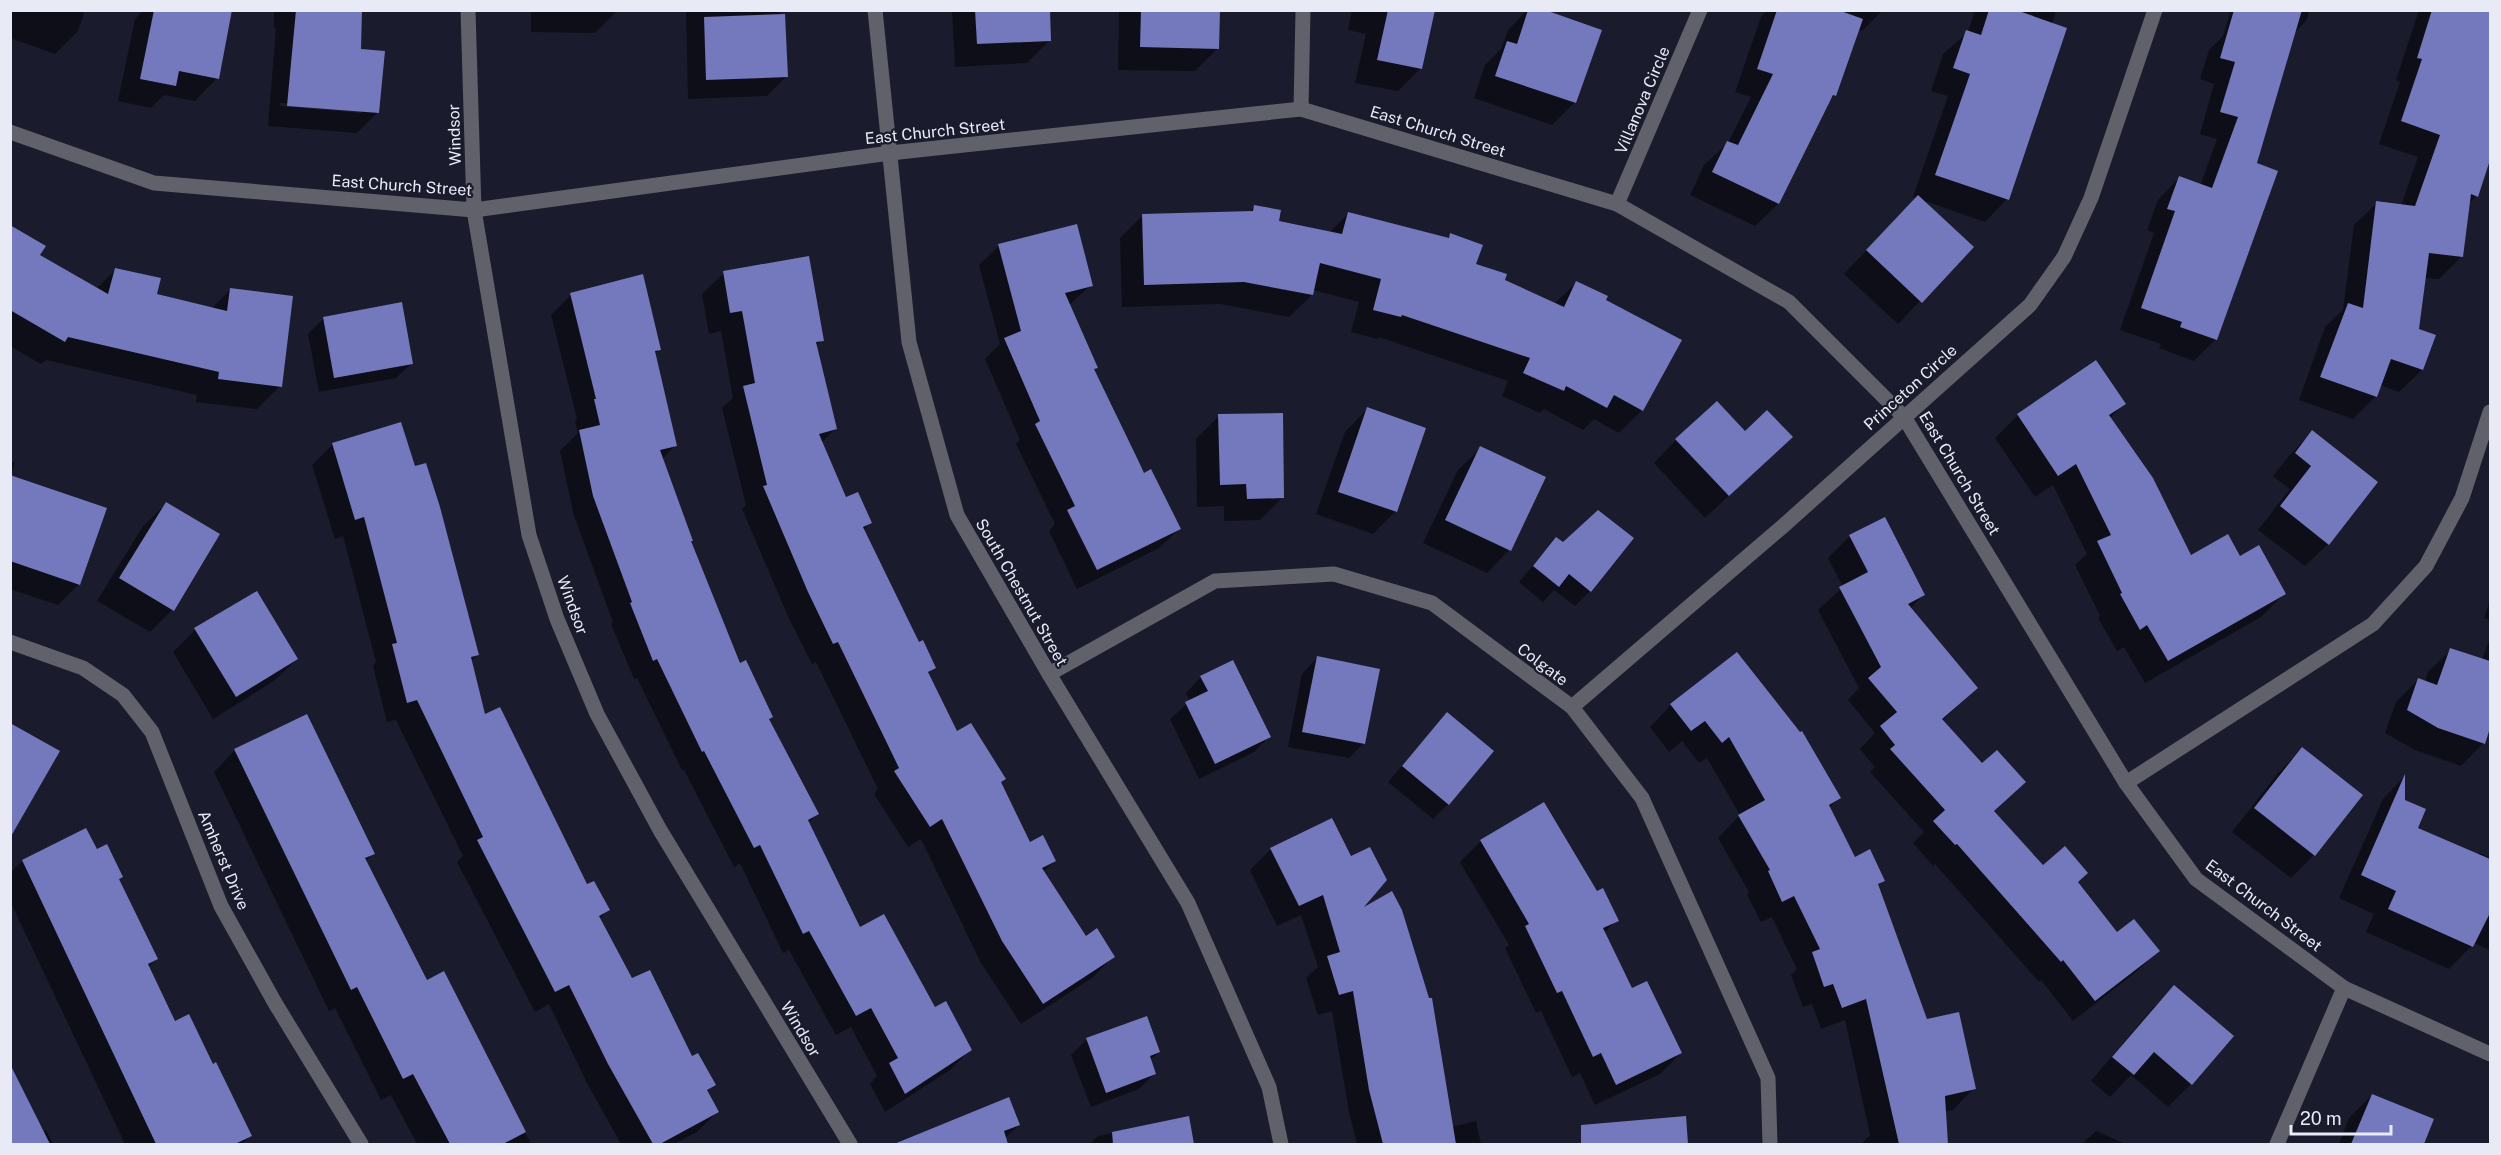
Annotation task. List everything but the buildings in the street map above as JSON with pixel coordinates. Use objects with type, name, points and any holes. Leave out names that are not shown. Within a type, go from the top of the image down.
[{"type":"street","name":"Windsor","points":[[468,10],[474,210],[529,535],[557,619],[597,714],[660,830],[850,1144]]},
{"type":"street","name":"South Chestnut Street","points":[[875,10],[909,342],[957,515],[1048,674],[1188,903],[1269,1088],[1281,1144]]},
{"type":"street","points":[[1301,109],[1303,10]]},
{"type":"street","name":"Villanova Circle","points":[[1617,204],[1700,10]]},
{"type":"street","name":"Princeton Circle","points":[[1572,707],[1773,535],[2030,305],[2064,257],[2091,198],[2155,10]]},
{"type":"street","name":"East Church Street","points":[[10,132],[154,183],[474,210],[890,153],[1301,109],[1617,204],[1789,302],[1904,417],[2126,783],[2196,879],[2344,988],[2490,1054]]},
{"type":"street","points":[[2126,783],[2373,624],[2426,566],[2462,498],[2490,412]]},
{"type":"street","name":"Colgate","points":[[1048,674],[1215,581],[1334,574],[1432,603],[1572,707],[1642,798],[1768,1078],[1770,1144]]},
{"type":"street","name":"Amherst Drive","points":[[10,642],[83,668],[123,695],[152,732],[221,906],[275,1003],[362,1144]]},
{"type":"street","points":[[2277,1144],[2344,988]]}]
